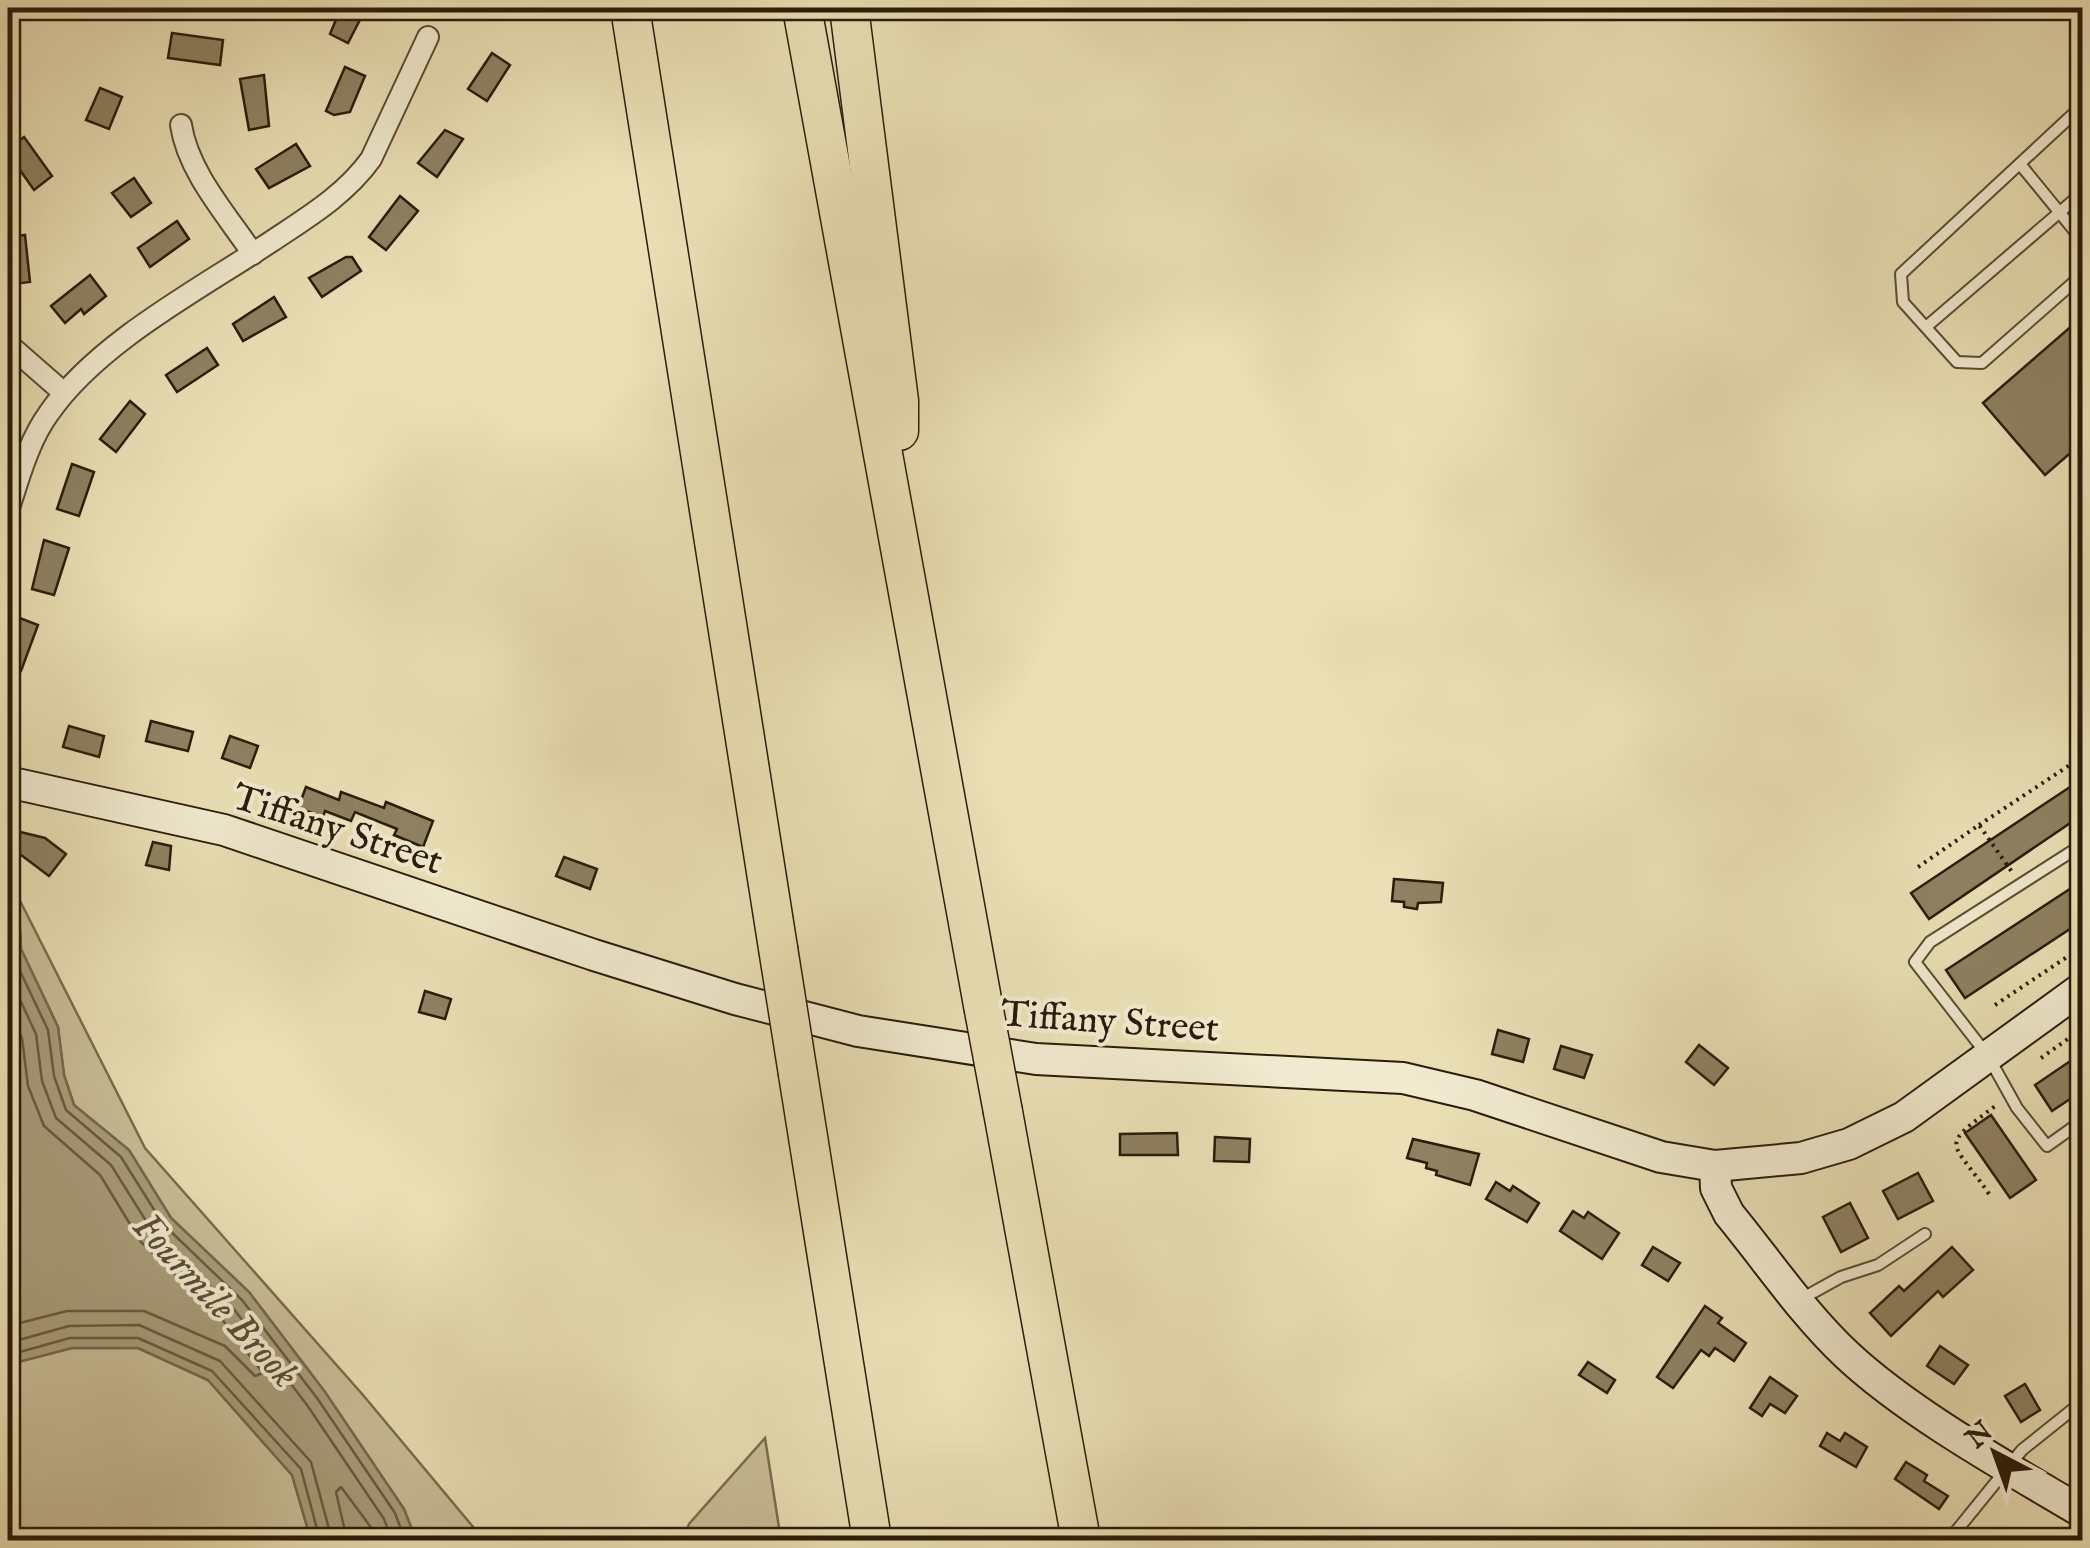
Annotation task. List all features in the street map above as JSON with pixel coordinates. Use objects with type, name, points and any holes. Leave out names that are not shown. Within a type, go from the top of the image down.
[{"type":"highway","points":[[630,8],[872,1540]]},
{"type":"highway","points":[[802,8],[1081,1540]]},
{"type":"highway","points":[[849,8],[899,401],[901,553]]},
{"type":"street","points":[[8,511],[32,441],[64,393],[108,352],[326,204],[359,177],[371,160],[428,38]]},
{"type":"street","points":[[181,125],[192,160],[253,254]]},
{"type":"street","points":[[8,344],[64,393]]},
{"type":"street","name":"Tiffany Street","points":[[8,782],[224,830],[735,999],[858,1030],[1036,1059],[1403,1078],[1474,1095],[1661,1157],[1714,1166],[1801,1158],[1849,1144],[1904,1118],[2082,988]]},
{"type":"street","points":[[1714,1166],[1716,1188],[1728,1214],[1842,1351],[1870,1376],[2082,1512]]},
{"type":"lane","points":[[2082,106],[1901,274],[1903,302],[1957,362],[1982,363],[2082,274]]},
{"type":"lane","points":[[2020,164],[2082,240]]},
{"type":"lane","points":[[1926,328],[2082,193]]},
{"type":"lane","points":[[2082,845],[1930,942],[1915,962],[1988,1056],[2010,1096],[2047,1146],[2082,1121]]},
{"type":"lane","points":[[1800,1300],[1841,1277],[1878,1265],[1925,1234]]},
{"type":"lane","points":[[1949,1540],[2008,1467],[2043,1432],[2082,1402]]},
{"type":"path","points":[[1918,867],[2082,757]]},
{"type":"path","points":[[1979,825],[2020,884]]},
{"type":"path","points":[[1995,1005],[2082,947]]},
{"type":"path","points":[[2041,1058],[2082,1029]]},
{"type":"path","points":[[1989,1194],[1963,1161],[1956,1139],[1966,1126],[2010,1096]]},
{"type":"shaded area","points":[[8,877],[145,1148],[363,1395],[484,1540],[416,1540],[404,1509],[325,1392],[249,1292],[171,1218],[129,1150],[74,1105],[64,1075],[58,1027],[21,949],[20,930],[8,925]]},
{"type":"shaded area","points":[[72,1348],[138,1348],[208,1380],[292,1475],[311,1540],[8,1540],[8,1373],[18,1362]]},
{"type":"shaded area","points":[[765,1438],[781,1540],[683,1540],[689,1524]]},
{"type":"water","name":"Fourmile Brook","points":[[8,925],[20,930],[21,949],[58,1027],[64,1075],[74,1105],[129,1150],[171,1218],[249,1292],[325,1392],[404,1509],[416,1540],[311,1540],[292,1475],[208,1380],[138,1348],[72,1348],[18,1362],[8,1373]]},
{"type":"building","points":[[341,8],[366,8],[348,43],[330,34]]},
{"type":"building","points":[[172,33],[223,40],[220,65],[168,58]]},
{"type":"building","points":[[492,53],[510,65],[487,101],[468,89]]},
{"type":"building","points":[[345,67],[365,76],[350,112],[334,115],[326,111]]},
{"type":"building","points":[[264,75],[269,126],[249,130],[240,79]]},
{"type":"building","points":[[100,88],[122,97],[109,129],[86,120]]},
{"type":"building","points":[[445,130],[463,139],[437,177],[418,163]]},
{"type":"building","points":[[24,137],[52,176],[34,190],[8,153]]},
{"type":"building","points":[[296,144],[310,166],[269,188],[256,169]]},
{"type":"building","points":[[134,178],[151,203],[131,217],[112,193]]},
{"type":"building","points":[[400,196],[418,211],[386,250],[369,237]]},
{"type":"building","points":[[177,221],[189,239],[150,267],[138,248]]},
{"type":"building","points":[[25,235],[30,282],[13,284],[9,281],[8,237]]},
{"type":"building","points":[[352,257],[361,271],[322,297],[309,278]]},
{"type":"building","points":[[90,275],[106,296],[65,323],[51,306]]},
{"type":"building","points":[[274,297],[286,317],[243,341],[233,324]]},
{"type":"building","points":[[2082,317],[2082,443],[2045,475],[1983,403]]},
{"type":"building","points":[[207,348],[218,365],[177,392],[166,375]]},
{"type":"building","points":[[130,401],[145,414],[116,452],[100,439]]},
{"type":"building","points":[[72,464],[94,472],[79,516],[57,509]]},
{"type":"building","points":[[44,540],[69,548],[54,595],[32,589]]},
{"type":"building","points":[[17,617],[38,625],[21,671],[8,666],[8,643]]},
{"type":"building","points":[[151,721],[193,732],[188,751],[146,741]]},
{"type":"building","points":[[69,726],[104,736],[99,757],[63,747]]},
{"type":"building","points":[[230,736],[258,746],[250,768],[222,758]]},
{"type":"building","points":[[2082,779],[2082,815],[1929,919],[1911,893]]},
{"type":"building","points":[[306,787],[339,800],[341,792],[384,808],[386,802],[433,821],[423,847],[394,835],[397,829],[355,812],[351,821],[325,811],[323,817],[298,808]]},
{"type":"building","points":[[8,829],[45,838],[66,854],[49,876],[17,852],[8,850]]},
{"type":"building","points":[[153,842],[171,846],[169,870],[146,865]]},
{"type":"building","points":[[564,857],[597,869],[590,889],[556,876]]},
{"type":"building","points":[[1394,879],[1443,883],[1441,902],[1418,903],[1417,909],[1404,907],[1404,902],[1392,901]]},
{"type":"building","points":[[2082,881],[2082,921],[1965,998],[1946,970]]},
{"type":"building","points":[[425,991],[451,999],[445,1019],[419,1012]]},
{"type":"building","points":[[1498,1030],[1529,1039],[1523,1062],[1492,1054]]},
{"type":"building","points":[[1699,1045],[1728,1068],[1714,1085],[1686,1062]]},
{"type":"building","points":[[1561,1046],[1592,1055],[1584,1078],[1554,1069]]},
{"type":"building","points":[[2082,1053],[2082,1091],[2052,1111],[2035,1085]]},
{"type":"building","points":[[1991,1115],[2036,1180],[2010,1198],[1965,1133]]},
{"type":"building","points":[[1177,1133],[1178,1155],[1120,1155],[1120,1134]]},
{"type":"building","points":[[1215,1137],[1250,1139],[1249,1162],[1214,1161]]},
{"type":"building","points":[[1413,1139],[1479,1154],[1470,1185],[1436,1175],[1437,1171],[1426,1168],[1427,1163],[1407,1158]]},
{"type":"building","points":[[1918,1173],[1933,1201],[1898,1219],[1883,1191]]},
{"type":"building","points":[[1496,1182],[1510,1191],[1513,1186],[1539,1203],[1527,1222],[1486,1199]]},
{"type":"building","points":[[1850,1203],[1868,1238],[1841,1252],[1823,1217]]},
{"type":"building","points":[[1573,1211],[1584,1218],[1588,1212],[1619,1233],[1602,1259],[1560,1231]]},
{"type":"building","points":[[1653,1247],[1680,1263],[1668,1281],[1642,1265]]},
{"type":"building","points":[[1952,1247],[1973,1270],[1943,1297],[1938,1291],[1891,1336],[1870,1313],[1899,1286],[1904,1291]]},
{"type":"building","points":[[1705,1306],[1722,1318],[1718,1323],[1746,1343],[1734,1361],[1715,1348],[1709,1356],[1701,1350],[1673,1388],[1657,1377]]},
{"type":"building","points":[[1940,1346],[1968,1365],[1954,1384],[1927,1366]]},
{"type":"building","points":[[1588,1362],[1615,1380],[1607,1393],[1579,1375]]},
{"type":"building","points":[[1770,1377],[1797,1396],[1785,1413],[1770,1404],[1762,1416],[1750,1408]]},
{"type":"building","points":[[2025,1384],[2040,1410],[2021,1422],[2005,1396]]},
{"type":"building","points":[[1827,1433],[1840,1441],[1845,1433],[1867,1447],[1856,1467],[1820,1446]]},
{"type":"building","points":[[1906,1462],[1927,1475],[1924,1481],[1948,1496],[1939,1509],[1895,1479]]}]
